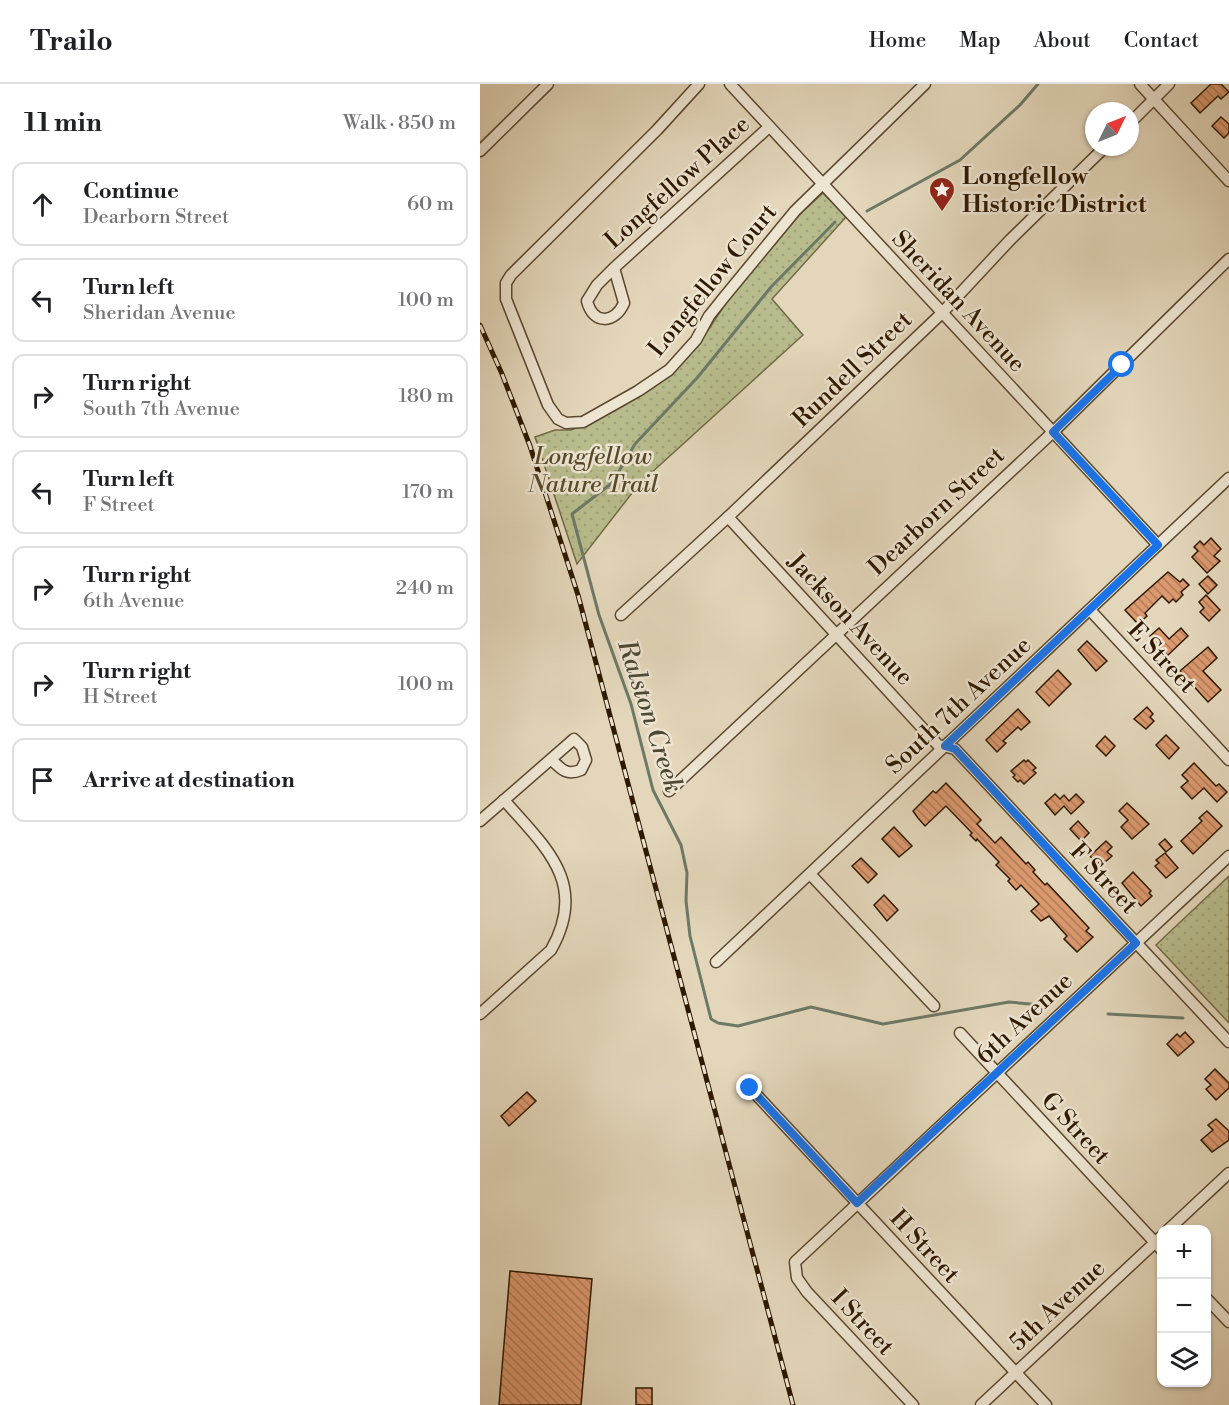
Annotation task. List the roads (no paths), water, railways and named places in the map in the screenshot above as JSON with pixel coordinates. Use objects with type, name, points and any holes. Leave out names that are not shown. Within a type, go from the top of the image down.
[{"type":"street","points":[[480,151],[548,84]]},
{"type":"street","name":"Longfellow Court","points":[[699,84],[657,130],[511,275],[506,283],[506,299],[548,405],[558,418],[566,423],[583,422],[638,391],[669,369],[696,340],[725,296],[795,211],[823,184]]},
{"type":"street","name":"Sheridan Avenue","points":[[730,84],[1158,545]]},
{"type":"street","points":[[823,184],[925,84]]},
{"type":"street","points":[[1140,84],[1229,181]]},
{"type":"street","points":[[1139,114],[1169,84]]},
{"type":"street","name":"Longfellow Place","points":[[614,268],[624,303],[616,315],[604,319],[597,318],[589,308],[587,301],[597,285],[614,268],[769,127]]},
{"type":"street","name":"Rundell Street","points":[[621,615],[728,517],[942,313],[1010,240],[1096,156]]},
{"type":"street","name":"Dearborn Street","points":[[669,791],[836,632],[1053,432],[1229,259]]},
{"type":"street","name":"South 7th Avenue","points":[[717,962],[1229,478]]},
{"type":"street","name":"Jackson Avenue","points":[[728,517],[938,745],[945,746]]},
{"type":"street","name":"E Street","points":[[1090,610],[1229,760]]},
{"type":"street","name":"F Street","points":[[945,746],[955,749],[1229,1042]]},
{"type":"street","points":[[480,821],[551,759]]},
{"type":"street","points":[[480,1014],[551,950],[565,914],[565,890],[552,855],[504,800]]},
{"type":"street","name":"6th Avenue","points":[[795,1262],[1229,856]]},
{"type":"street","points":[[810,874],[934,1006]]},
{"type":"street","name":"G Street","points":[[960,1033],[1157,1241]]},
{"type":"street","name":"H Street","points":[[750,1088],[1046,1405]]},
{"type":"street","points":[[1173,1225],[1229,1173]]},
{"type":"street","name":"5th Avenue","points":[[981,1405],[1157,1245]]},
{"type":"street","name":"I Street","points":[[795,1262],[797,1278],[807,1292],[913,1405]]},
{"type":"street","points":[[1211,1303],[1229,1322]]},
{"type":"waterway","name":"Ralston Creek","points":[[867,211],[960,160],[1020,105],[1038,84]]},
{"type":"waterway","name":"Ralston Creek","points":[[835,222],[771,287],[697,378],[635,444],[612,483],[572,514],[599,615],[631,704],[653,790],[681,845],[687,873],[686,901],[690,936],[711,1019],[718,1023],[738,1026],[811,1007],[883,1024],[1009,1002],[1041,1005]]},
{"type":"waterway","name":"Ralston Creek","points":[[1108,1014],[1183,1018]]},
{"type":"railway","points":[[480,325],[530,446],[578,595],[793,1405]]},
{"type":"place","name":"Longfellow Historic District","points":[[942,213]]},
{"type":"park label","name":"Longfellow Nature Trail","points":[[593,470]]}]
